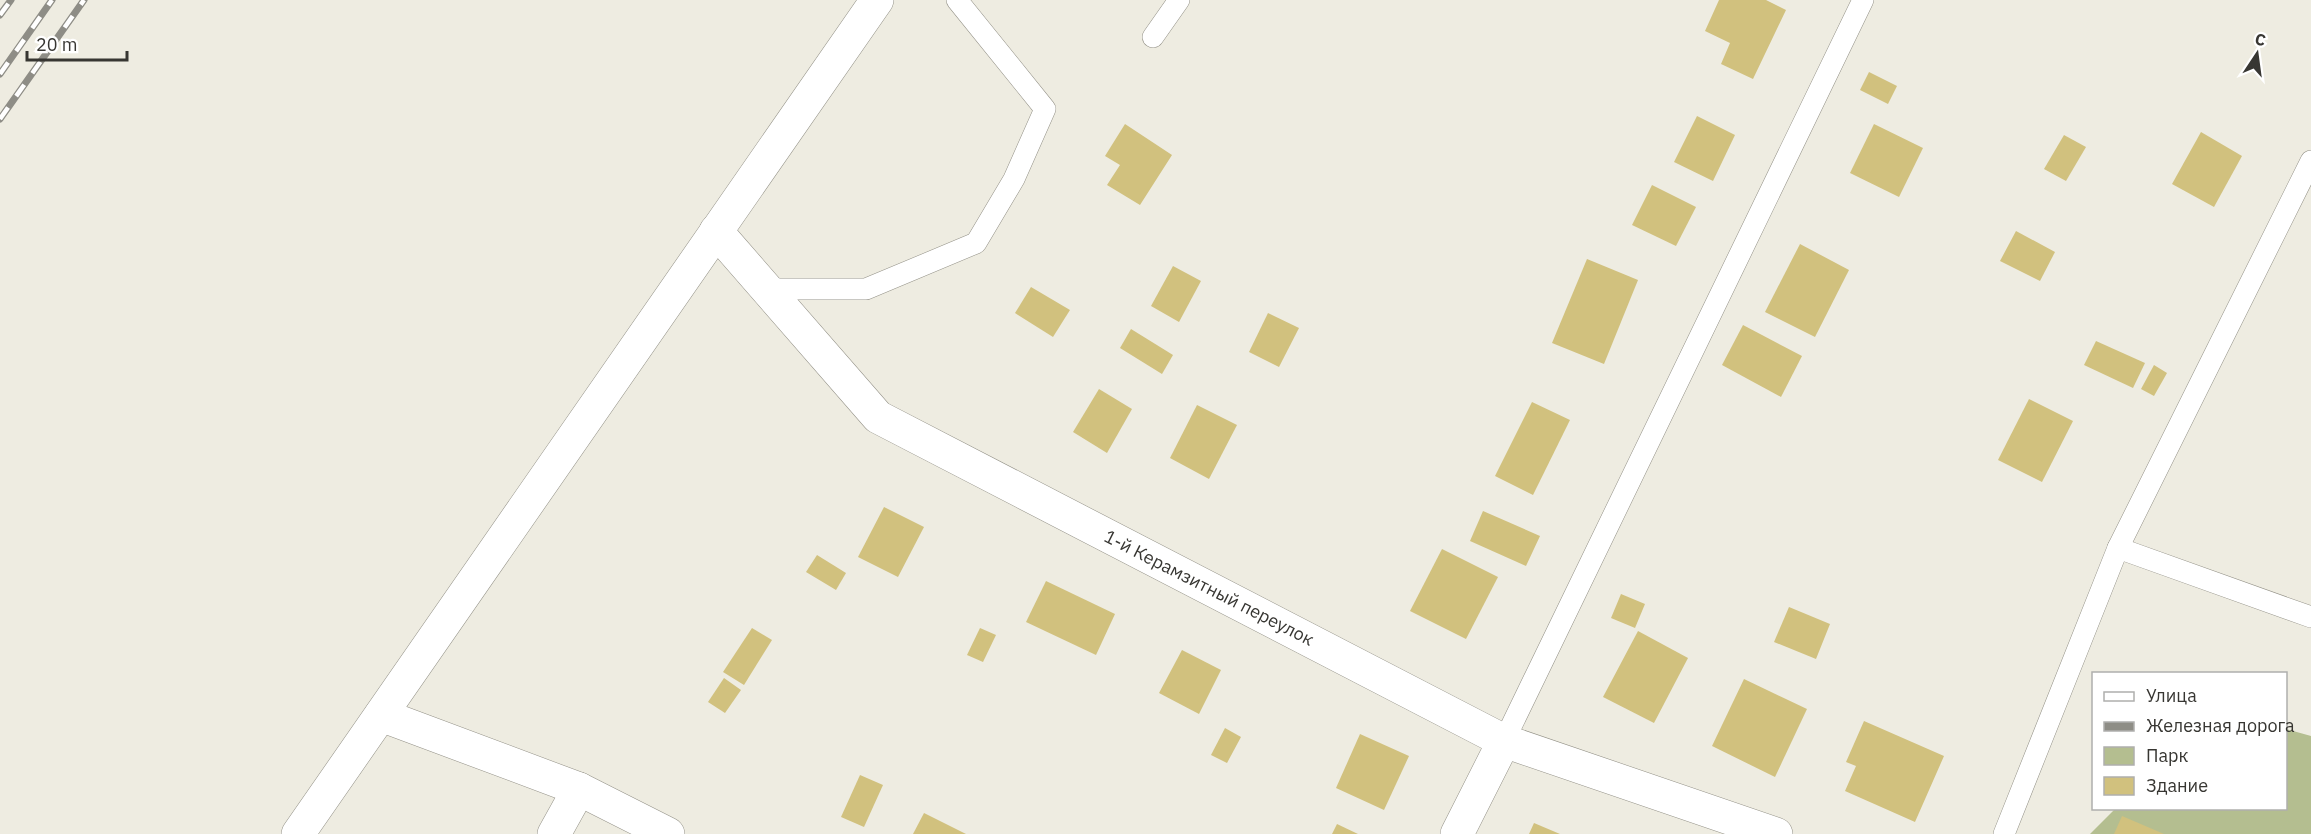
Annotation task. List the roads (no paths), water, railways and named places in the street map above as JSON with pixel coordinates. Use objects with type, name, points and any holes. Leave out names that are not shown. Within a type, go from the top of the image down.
[{"type":"street","points":[[298,834],[877,0]]},
{"type":"street","name":"1-й Керамзитный переулок","points":[[716,231],[878,417],[1504,741],[1776,834]]},
{"type":"street","points":[[381,715],[579,789],[668,834]]},
{"type":"street","points":[[1457,834],[1504,741]]},
{"type":"street","points":[[554,834],[579,789]]},
{"type":"lane","points":[[766,289],[866,289],[976,243],[1014,179],[1045,110],[957,0]]},
{"type":"lane","points":[[1153,37],[1179,0]]},
{"type":"lane","points":[[1504,741],[1863,0]]},
{"type":"lane","points":[[2004,834],[2118,548],[2311,161]]},
{"type":"lane","points":[[2118,548],[2311,617]]},
{"type":"railway","points":[[0,15],[11,0]]},
{"type":"railway","points":[[0,74],[52,0]]},
{"type":"railway","points":[[0,119],[84,0]]}]
